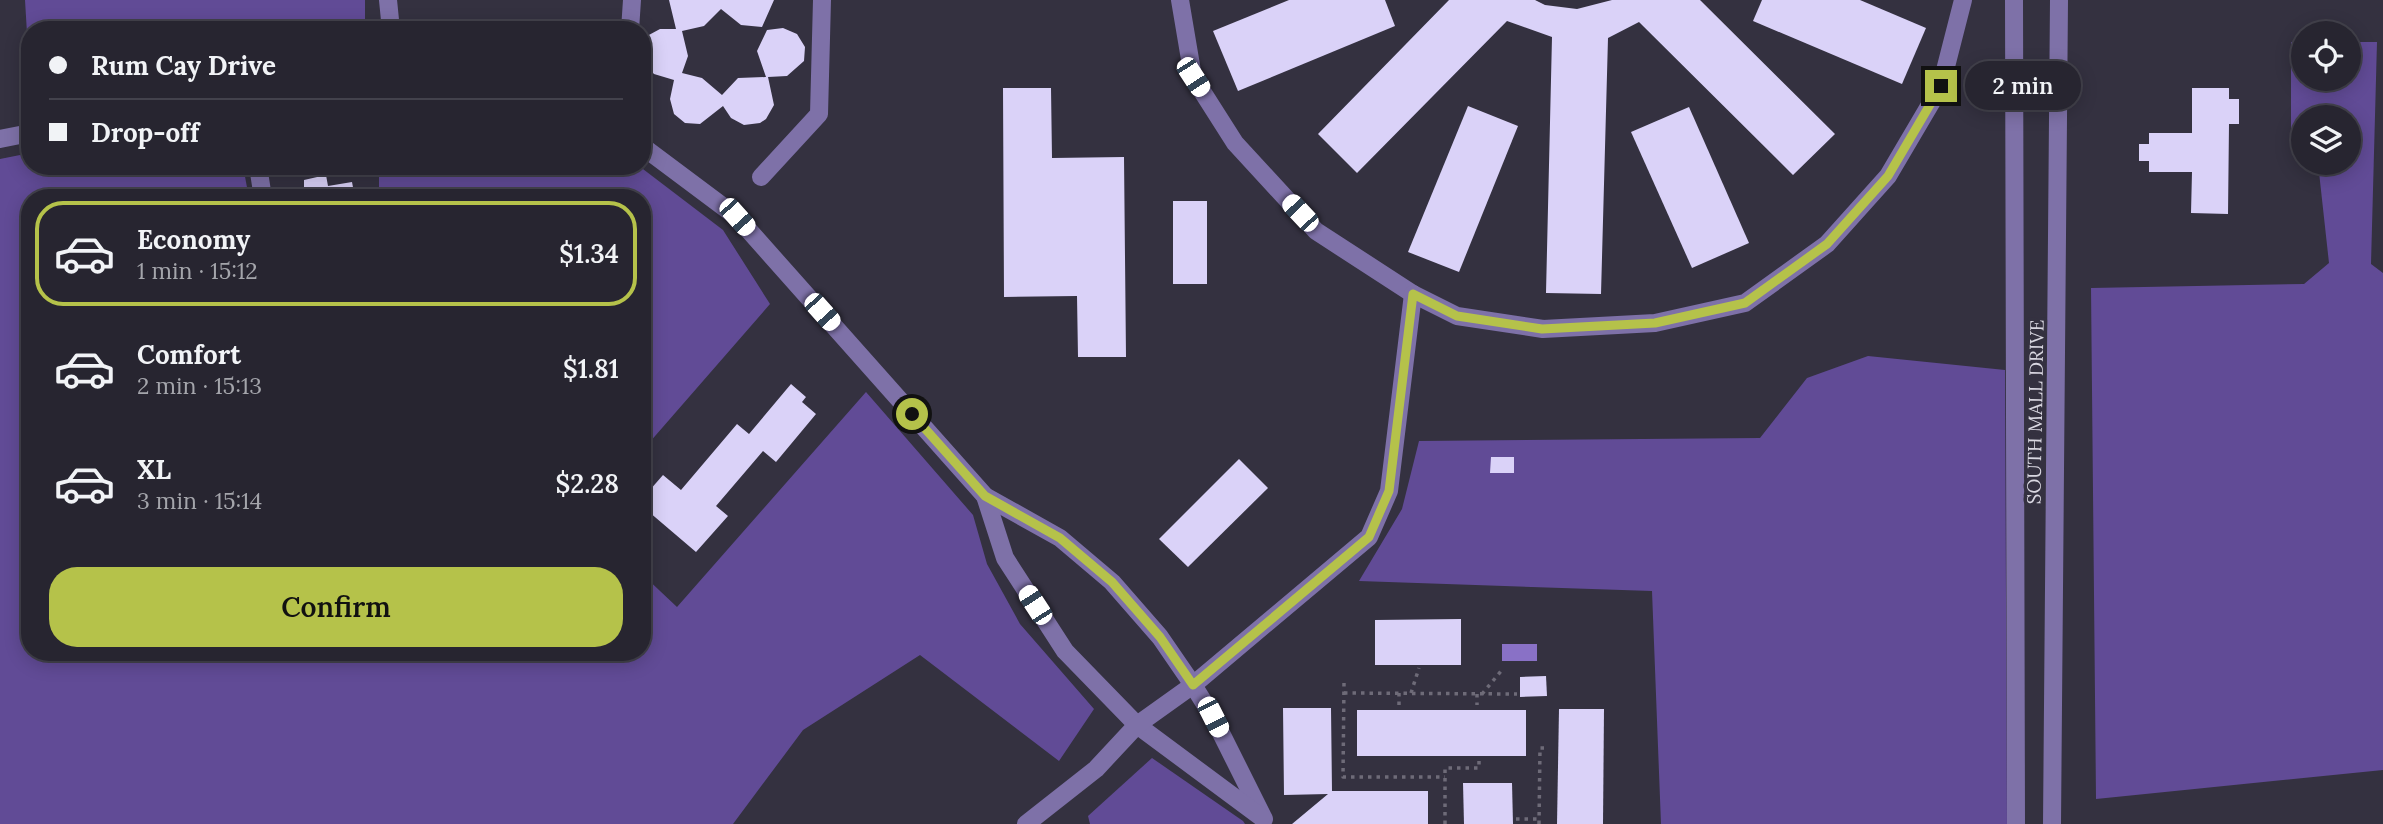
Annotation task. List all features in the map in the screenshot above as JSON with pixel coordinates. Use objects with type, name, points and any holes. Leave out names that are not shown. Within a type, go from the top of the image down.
[{"type":"street","points":[[388,0],[390,21]]},
{"type":"street","points":[[630,21],[632,0]]},
{"type":"street","points":[[761,177],[819,114],[822,0]]},
{"type":"street","points":[[1180,0],[1193,77],[1234,143],[1316,230],[1413,294],[1457,316],[1542,329],[1655,323],[1745,303],[1827,244],[1888,176],[1941,86],[1963,0]]},
{"type":"street","name":"SOUTH MALL DRIVE","points":[[2014,0],[2016,824]]},
{"type":"street","name":"SOUTH MALL DRIVE","points":[[2052,824],[2059,0]]},
{"type":"street","points":[[0,139],[21,135]]},
{"type":"street","points":[[651,153],[737,217],[985,496],[1060,538],[1112,582],[1160,637],[1193,685],[1213,717],[1266,822]]},
{"type":"street","points":[[1026,824],[1096,769],[1137,724],[1193,685],[1369,537],[1389,491],[1413,294]]},
{"type":"street","points":[[985,496],[1006,558],[1066,651],[1137,724],[1266,822]]},
{"type":"path","points":[[1411,694],[1419,668]]},
{"type":"path","points":[[1477,705],[1479,694],[1502,670]]},
{"type":"path","points":[[1344,683],[1343,777],[1445,777]]},
{"type":"path","points":[[1344,693],[1517,694]]},
{"type":"path","points":[[1399,694],[1399,705]]},
{"type":"path","points":[[1516,819],[1539,821],[1540,748],[1548,748]]},
{"type":"path","points":[[1445,824],[1445,768],[1479,768],[1479,759]]},
{"type":"shaded area","points":[[25,0],[365,0],[365,21],[26,21]]},
{"type":"shaded area","points":[[2361,42],[2377,42],[2371,264],[2383,273],[2383,770],[2096,799],[2091,288],[2304,284],[2329,263],[2319,175],[2361,175],[2361,105],[2291,105],[2291,91],[2361,91]]},
{"type":"shaded area","points":[[21,155],[21,175],[245,175],[247,189],[21,189],[21,661],[651,661],[651,582],[677,607],[866,392],[973,515],[987,564],[1020,624],[1094,709],[1059,761],[920,655],[803,730],[733,824],[0,824],[0,159]]},
{"type":"shaded area","points":[[379,175],[651,175],[723,230],[770,304],[651,441],[651,189],[379,189]]},
{"type":"shaded area","points":[[1868,356],[2005,370],[2007,824],[1661,824],[1652,591],[1359,581],[1402,509],[1419,441],[1760,438],[1807,378]]},
{"type":"shaded area","points":[[1502,644],[1537,644],[1537,661],[1502,661]]},
{"type":"shaded area","points":[[1152,758],[1245,824],[1090,824],[1088,816]]},
{"type":"building","points":[[669,0],[774,0],[762,27],[741,25],[721,9],[704,26],[682,31],[688,56],[682,73],[702,78],[722,95],[738,78],[766,77],[757,51],[767,30],[783,28],[797,34],[805,47],[804,61],[787,76],[768,77],[774,105],[766,119],[760,123],[744,125],[731,118],[723,106],[700,124],[685,123],[674,114],[670,99],[674,80],[651,71],[651,34],[660,29],[676,29]]},
{"type":"building","points":[[1289,0],[1385,0],[1395,26],[1238,91],[1213,31]]},
{"type":"building","points":[[1449,0],[1535,0],[1545,5],[1577,9],[1612,0],[1700,0],[1835,134],[1793,175],[1639,22],[1608,38],[1601,294],[1546,293],[1552,37],[1507,21],[1357,173],[1318,134]]},
{"type":"building","points":[[1762,0],[1860,0],[1926,28],[1902,84],[1753,21]]},
{"type":"building","points":[[1003,88],[1051,88],[1052,158],[1124,157],[1126,357],[1078,357],[1077,296],[1004,297]]},
{"type":"building","points":[[2192,88],[2229,88],[2229,99],[2239,99],[2239,124],[2229,124],[2228,214],[2191,213],[2192,172],[2149,172],[2149,161],[2139,161],[2139,144],[2149,144],[2149,133],[2192,133]]},
{"type":"building","points":[[1468,106],[1518,126],[1459,272],[1408,252]]},
{"type":"building","points":[[1689,107],[1749,243],[1692,268],[1631,132]]},
{"type":"building","points":[[326,175],[328,186],[352,182],[353,189],[304,189],[304,180]]},
{"type":"building","points":[[1173,201],[1207,201],[1207,284],[1173,284]]},
{"type":"building","points":[[791,384],[806,397],[802,402],[816,414],[776,462],[763,451],[716,506],[728,516],[696,552],[651,514],[651,489],[663,475],[681,490],[737,424],[749,434]]},
{"type":"building","points":[[1491,457],[1514,457],[1514,473],[1490,473]]},
{"type":"building","points":[[1239,459],[1268,488],[1188,567],[1159,539]]},
{"type":"building","points":[[1461,619],[1461,665],[1375,665],[1375,620]]},
{"type":"building","points":[[1546,676],[1547,696],[1520,697],[1520,677]]},
{"type":"building","points":[[1283,708],[1331,708],[1332,791],[1428,791],[1428,824],[1292,824],[1328,794],[1284,795]]},
{"type":"building","points":[[1559,709],[1604,709],[1603,824],[1557,824]]},
{"type":"building","points":[[1357,710],[1526,710],[1526,756],[1357,756]]},
{"type":"building","points":[[1463,783],[1512,783],[1513,824],[1464,824]]},
{"type":"route","points":[[912,414],[985,496],[1060,538],[1112,582],[1160,637],[1193,685],[1369,537],[1389,491],[1404,349],[1413,294],[1457,316],[1542,329],[1655,323],[1745,303],[1827,244],[1888,176],[1941,86]]}]
